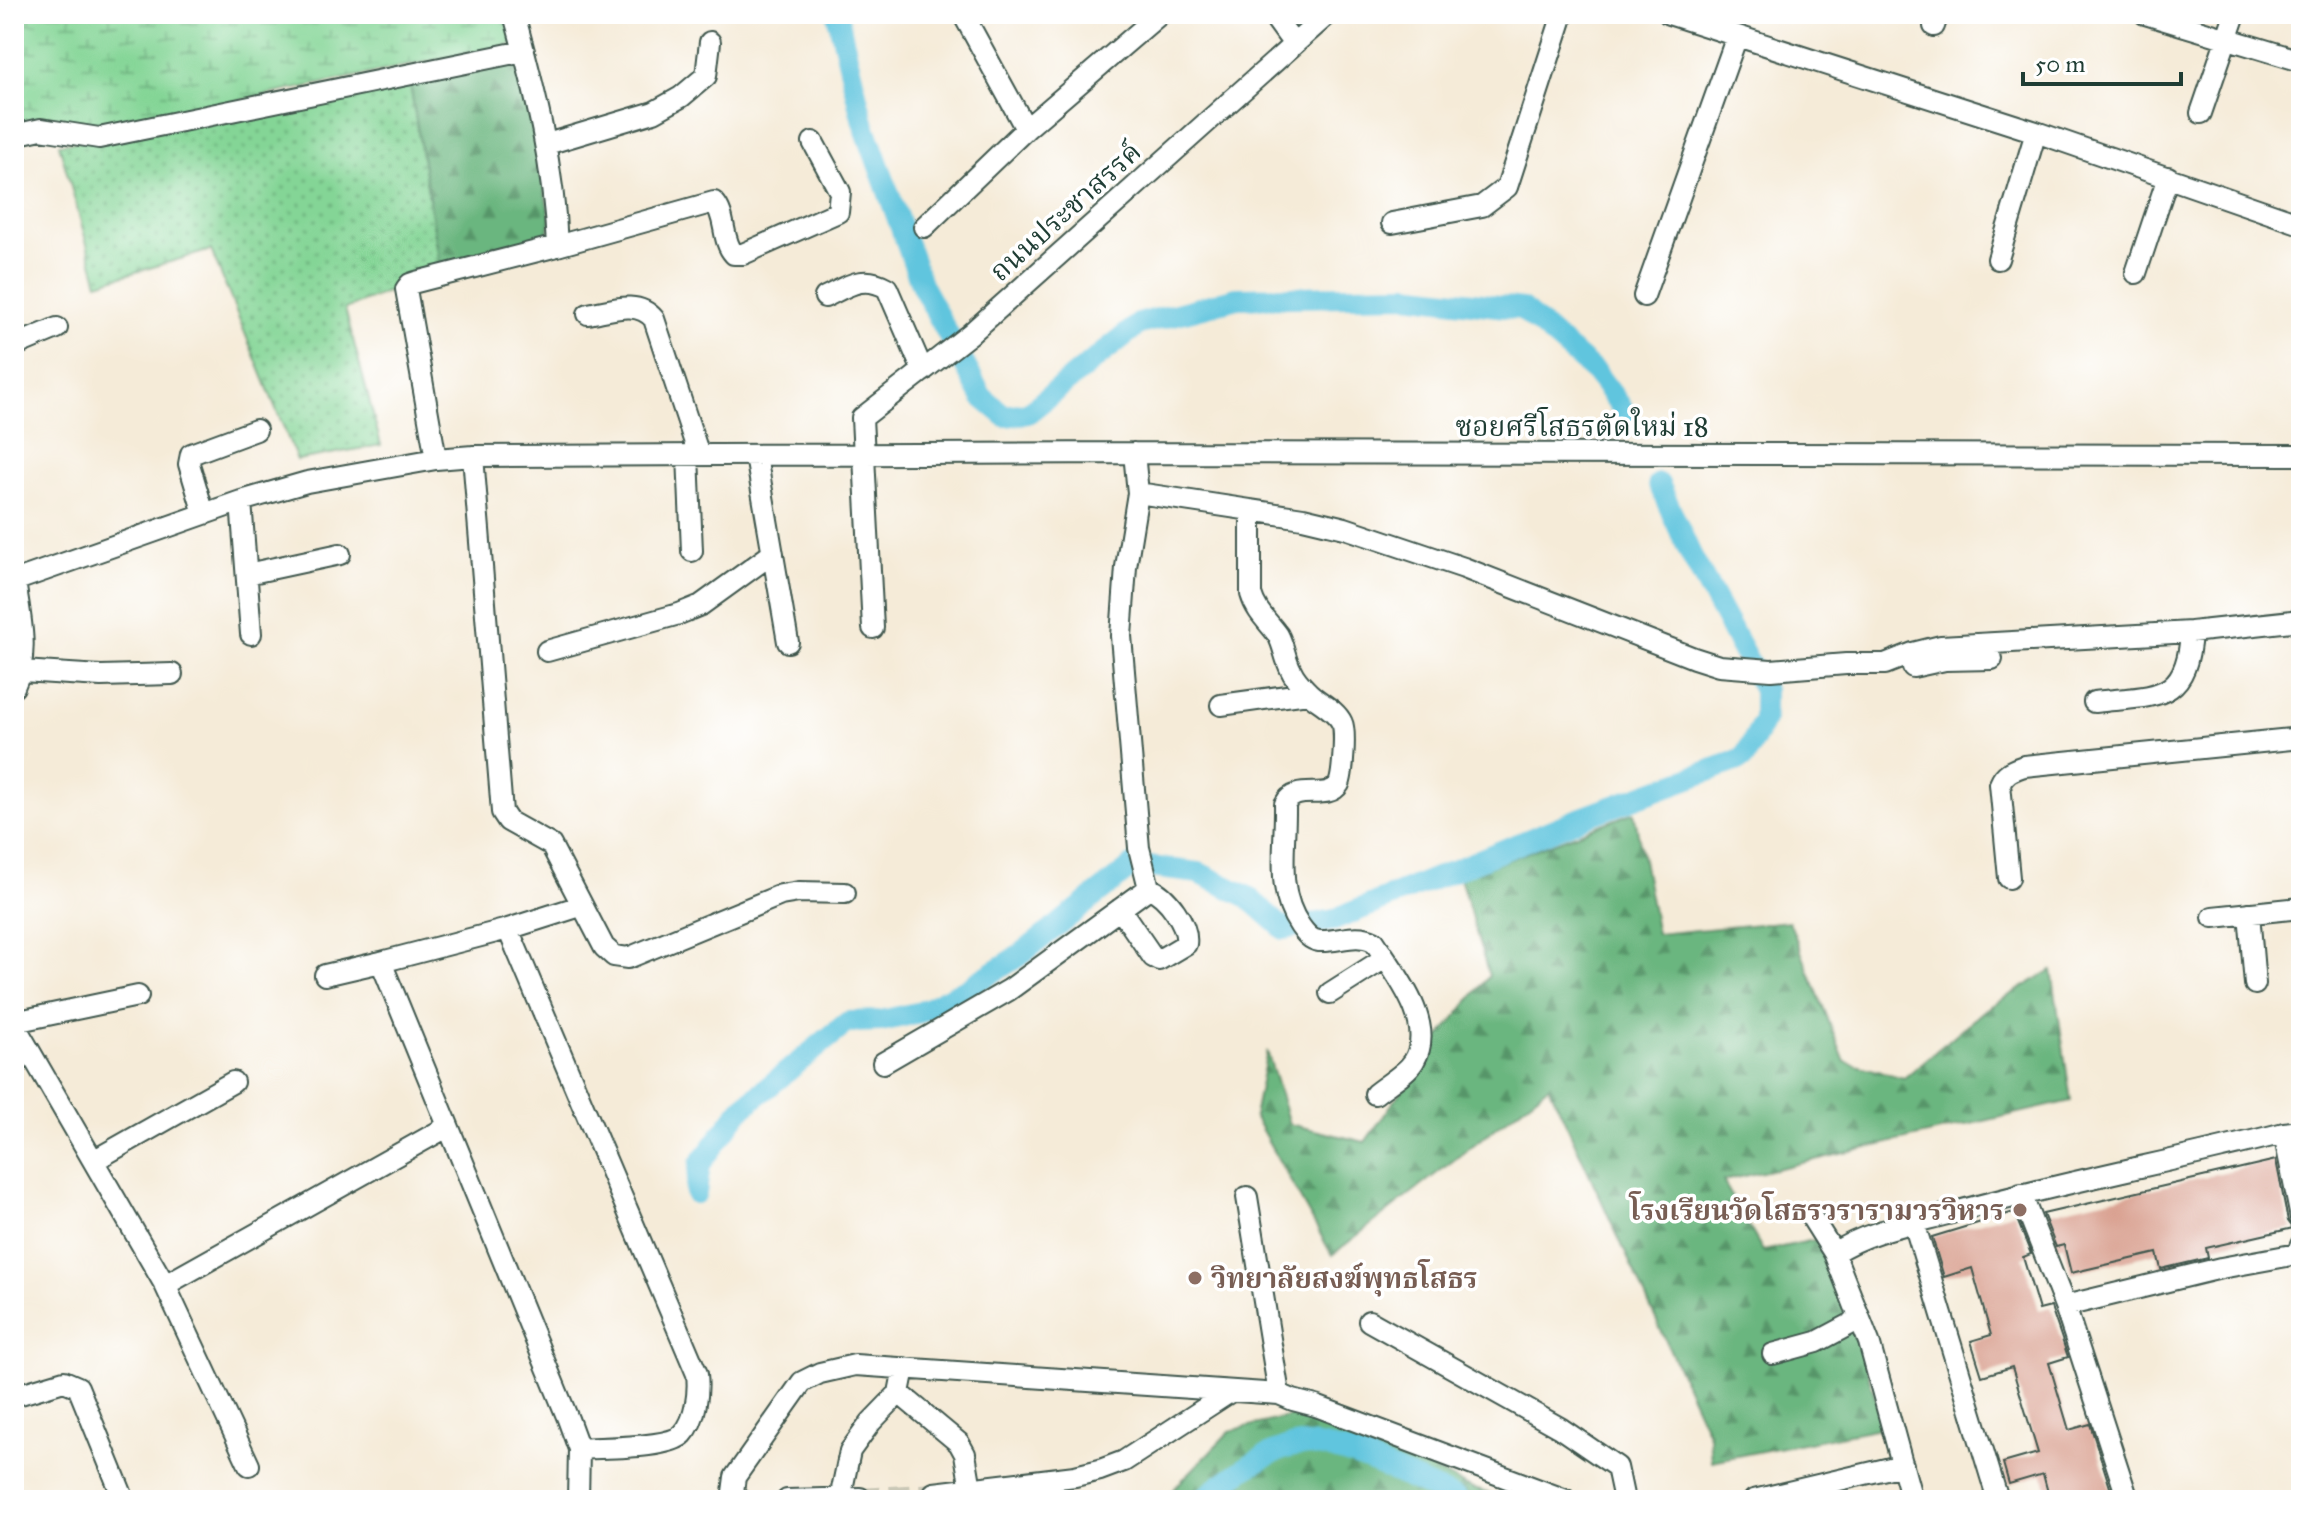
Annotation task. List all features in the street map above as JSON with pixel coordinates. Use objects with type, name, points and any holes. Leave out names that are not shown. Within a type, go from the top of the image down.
[{"type":"street","points":[[514,14],[547,144],[555,201],[557,246]]},
{"type":"street","points":[[963,14],[1026,129]]},
{"type":"street","points":[[924,227],[1026,129],[1160,14]]},
{"type":"street","points":[[1272,14],[1293,43]]},
{"type":"street","name":"ถนนประชาสรรค์","points":[[864,455],[862,418],[970,334],[1328,14]]},
{"type":"street","points":[[1392,223],[1482,206],[1507,187],[1563,14]]},
{"type":"street","points":[[1669,14],[2036,132],[2301,224]]},
{"type":"street","points":[[2145,14],[2301,61]]},
{"type":"street","points":[[2201,113],[2235,14]]},
{"type":"street","points":[[1644,296],[1737,36]]},
{"type":"street","points":[[547,144],[654,112],[681,97],[706,76],[710,42]]},
{"type":"street","points":[[14,135],[41,129],[99,138],[524,51]]},
{"type":"street","points":[[1998,259],[2036,132]]},
{"type":"street","points":[[436,459],[406,289],[410,284],[714,202],[719,208],[729,249],[734,254],[743,254],[838,212],[840,192],[813,142]]},
{"type":"street","points":[[2136,273],[2168,177]]},
{"type":"street","points":[[825,297],[856,282],[874,280],[887,288],[929,367]]},
{"type":"street","points":[[588,314],[637,307],[646,310],[654,319],[693,455],[692,551]]},
{"type":"street","points":[[14,346],[57,328]]},
{"type":"street","points":[[204,514],[189,464],[191,454],[256,430]]},
{"type":"street","points":[[1120,909],[1153,957],[1159,960],[1186,944],[1182,924],[1165,898],[1146,881],[1139,848],[1121,636],[1124,578],[1138,493],[1134,453]]},
{"type":"street","name":"ซอยศรีโสธรตัดใหม่ 18","points":[[14,581],[241,501],[320,479],[436,459],[473,456],[1134,453],[2301,455]]},
{"type":"street","points":[[864,455],[873,628]]},
{"type":"street","points":[[473,456],[502,812],[508,821],[551,845],[604,947],[614,956],[628,958],[781,895],[799,892],[845,893]]},
{"type":"street","points":[[756,456],[788,642]]},
{"type":"street","points":[[1138,493],[1345,528],[1400,545],[1694,658],[1745,670],[1885,664],[1941,646],[2191,632],[2301,620]]},
{"type":"street","points":[[241,501],[251,634]]},
{"type":"street","points":[[1251,510],[1251,594],[1255,607],[1279,637],[1291,672],[1308,693],[1334,713],[1344,727],[1341,777],[1337,787],[1332,791],[1295,794],[1285,804],[1284,892],[1298,924],[1316,941],[1365,937],[1374,941],[1412,1001],[1420,1045],[1411,1066],[1375,1094]]},
{"type":"street","points":[[547,651],[701,605],[773,553]]},
{"type":"street","points":[[247,574],[340,554]]},
{"type":"street","points":[[14,581],[24,644],[18,679],[172,674]]},
{"type":"street","points":[[2094,702],[2158,695],[2171,688],[2187,666],[2191,632]]},
{"type":"street","points":[[1846,664],[1865,675],[1877,677],[1945,660],[1992,659]]},
{"type":"street","points":[[1221,705],[1308,693]]},
{"type":"street","points":[[2009,878],[2000,784],[2003,776],[2011,771],[2024,766],[2301,738]]},
{"type":"street","points":[[883,1063],[1009,990],[1120,909],[1146,881]]},
{"type":"street","points":[[325,975],[508,929],[574,908]]},
{"type":"street","points":[[2213,917],[2301,908]]},
{"type":"street","points":[[2249,913],[2255,984]]},
{"type":"street","points":[[508,929],[697,1374],[699,1391],[683,1434],[668,1442],[579,1449]]},
{"type":"street","points":[[1330,993],[1385,958]]},
{"type":"street","points":[[381,962],[579,1449],[578,1500]]},
{"type":"street","points":[[138,996],[14,1023],[165,1285],[249,1465]]},
{"type":"street","points":[[95,1160],[233,1082]]},
{"type":"street","points":[[165,1285],[447,1127]]},
{"type":"street","points":[[1834,1253],[1868,1237],[2021,1194],[2293,1132],[2301,1218]]},
{"type":"street","points":[[2021,1194],[2065,1306],[2128,1500]]},
{"type":"street","points":[[1247,1197],[1279,1394]]},
{"type":"street","points":[[1812,1218],[1834,1253],[1869,1342],[1912,1500]]},
{"type":"street","points":[[1914,1223],[1998,1500]]},
{"type":"street","points":[[2065,1306],[2300,1251]]},
{"type":"street","points":[[1773,1354],[1817,1342],[1860,1319]]},
{"type":"street","points":[[1369,1321],[1560,1428],[1617,1467],[1624,1500]]},
{"type":"street","points":[[740,1500],[733,1492],[735,1477],[802,1382],[820,1373],[855,1365],[1279,1394],[1566,1500]]},
{"type":"street","points":[[787,1500],[850,1498],[850,1451],[871,1422],[899,1393],[904,1368]]},
{"type":"street","points":[[14,1396],[64,1381],[78,1387],[124,1500]]},
{"type":"street","points":[[934,1493],[1075,1476],[1100,1470],[1124,1461],[1230,1392]]},
{"type":"street","points":[[899,1393],[927,1413],[959,1443],[965,1454],[971,1489]]},
{"type":"street","points":[[1754,1500],[1903,1465]]},
{"type":"green space","points":[[14,14],[507,14],[513,44],[96,130],[56,117],[14,127]]},
{"type":"green space","points":[[501,62],[520,64],[551,222],[544,242],[441,270],[410,84]]},
{"type":"green space","points":[[410,84],[441,270],[345,309],[381,445],[297,460],[211,250],[98,283],[59,144],[173,128]]},
{"type":"green space","points":[[1634,812],[1657,934],[1789,921],[1845,1062],[1904,1078],[1986,1009],[2052,970],[2071,1101],[1723,1181],[1763,1251],[1824,1238],[1885,1427],[1711,1461],[1709,1435],[1549,1086],[1332,1255],[1254,1116],[1267,1051],[1289,1124],[1365,1142],[1442,1034],[1489,976],[1460,878]]},
{"type":"green space","points":[[1295,1415],[1382,1445],[1471,1488],[1509,1500],[1163,1500],[1230,1431]]},
{"type":"building","points":[[2276,1160],[2288,1221],[2293,1228],[2206,1248],[2208,1258],[2161,1269],[2157,1253],[2071,1273],[2064,1245],[2056,1247],[2043,1214]]},
{"type":"building","points":[[2014,1212],[2031,1254],[2023,1257],[2039,1310],[2051,1307],[2068,1357],[2049,1363],[2069,1430],[2090,1424],[2114,1500],[2050,1500],[2043,1474],[2009,1484],[2003,1463],[2038,1453],[2012,1367],[1982,1376],[1971,1341],[1991,1335],[1972,1268],[1944,1277],[1932,1237]]},
{"type":"waterway","points":[[837,14],[863,122],[922,286],[982,397],[1005,416],[1028,413],[1139,324],[1237,298],[1407,295],[1522,309],[1596,373],[1626,413]]},
{"type":"waterway","points":[[696,1193],[700,1164],[741,1109],[848,1022],[881,1021],[921,1012],[966,989],[1019,956],[1134,865],[1199,873],[1248,897],[1284,929],[1334,920],[1576,820],[1744,758],[1764,720],[1764,690],[1691,555],[1659,484]]},
{"type":"waterway","points":[[1207,1500],[1208,1495],[1260,1460],[1282,1449],[1311,1445],[1353,1455],[1458,1500]]},
{"type":"tunnel","points":[[860,1498],[934,1493]]},
{"type":"place","name":"โรงเรียนวัดโสธรวรารามวรวิหาร","points":[[2020,1210]]},
{"type":"place","name":"วิทยาลัยสงฆ์พุทธโสธร","points":[[1195,1278]]}]
